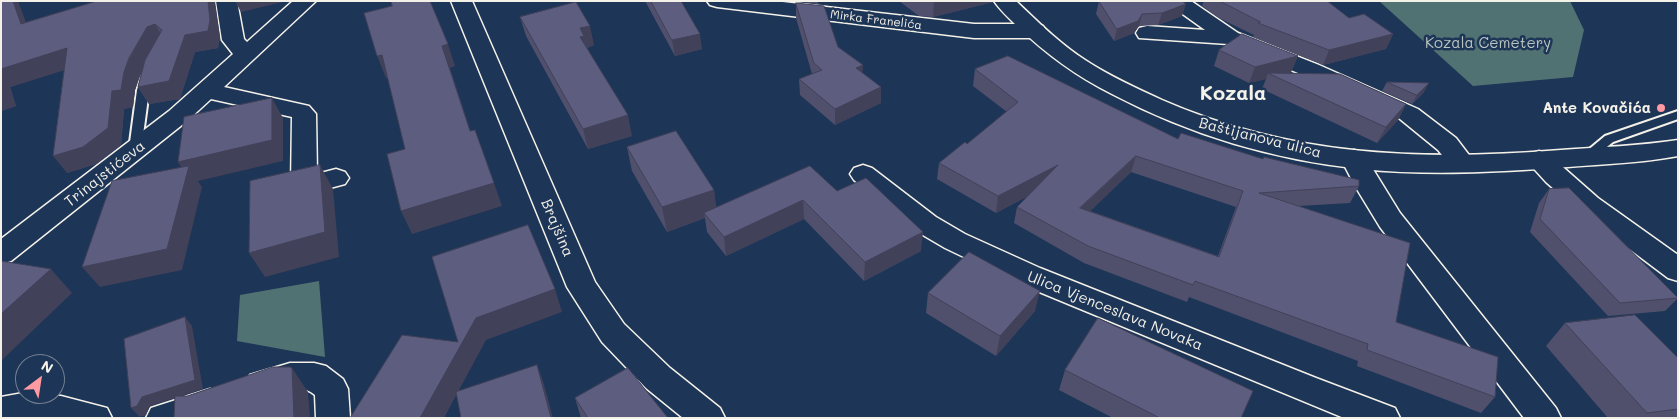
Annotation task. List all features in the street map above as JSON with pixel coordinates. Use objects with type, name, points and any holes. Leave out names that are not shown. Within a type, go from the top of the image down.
[{"type":"street","points":[[226,1],[233,40],[246,55]]},
{"type":"street","name":"Trinajstićeva","points":[[1,254],[135,150],[207,91],[306,1]]},
{"type":"street","name":"Brajšina","points":[[461,1],[582,287],[612,333],[658,378],[708,418]]},
{"type":"street","name":"Mirka Franelića","points":[[717,1],[974,31],[1035,31]]},
{"type":"street","name":"Baštijanova ulica","points":[[1004,1],[1069,60],[1111,85],[1162,109],[1232,134],[1286,147],[1354,160],[1390,163],[1539,160],[1645,153],[1678,148]]},
{"type":"street","points":[[1177,1],[1232,38],[1311,70],[1409,114],[1447,144],[1462,163]]},
{"type":"street","points":[[1147,33],[1232,38]]},
{"type":"street","points":[[207,91],[300,111],[304,114],[304,186],[336,178]]},
{"type":"street","points":[[1354,160],[1390,220],[1544,418]]},
{"type":"street","points":[[1539,160],[1566,188],[1605,220],[1678,270]]},
{"type":"street","name":"Ulica Vjenceslava Novaka","points":[[863,174],[926,224],[955,241],[1014,268],[1304,388],[1383,418]]},
{"type":"street","points":[[164,418],[290,376],[314,376],[331,390],[333,418]]},
{"type":"street","points":[[1,411],[10,408],[46,409],[95,418]]},
{"type":"lane","points":[[135,150],[143,90],[155,64]]},
{"type":"lane","points":[[1588,156],[1609,139],[1678,115]]},
{"type":"green space","name":"Kozala Cemetery","points":[[1379,1],[1570,1],[1584,30],[1573,77],[1473,86]]},
{"type":"green space","points":[[319,281],[325,357],[237,341],[240,295]]},
{"type":"building","points":[[1,1],[13,1],[21,24],[97,1],[208,1],[210,20],[208,31],[185,35],[169,81],[138,87],[145,60],[162,30],[155,24],[147,27],[129,58],[121,90],[112,91],[108,128],[83,147],[53,156],[67,48],[1,69]]},
{"type":"building","points":[[391,1],[430,1],[448,44],[442,46],[470,131],[475,130],[494,183],[401,211],[387,154],[405,149],[382,55],[377,56],[364,13],[392,6]]},
{"type":"building","points":[[651,1],[681,1],[700,34],[672,40]]},
{"type":"building","points":[[1099,1],[1182,1],[1186,4],[1162,13],[1142,14],[1138,21],[1117,29]]},
{"type":"building","points":[[1220,1],[1327,1],[1349,18],[1364,14],[1393,34],[1329,50],[1258,23],[1260,22]]},
{"type":"building","points":[[576,2],[590,26],[580,28],[584,36],[580,37],[628,115],[583,129],[520,17]]},
{"type":"building","points":[[796,3],[824,6],[838,47],[863,65],[856,68],[881,87],[835,109],[799,79],[822,70],[814,63]]},
{"type":"building","points":[[1242,34],[1298,56],[1255,67],[1219,50]]},
{"type":"building","points":[[1008,56],[1178,139],[1181,133],[1263,159],[1264,157],[1359,180],[1359,186],[1259,193],[1410,243],[1396,322],[1498,357],[1495,397],[1367,350],[1368,344],[1195,281],[1193,285],[1088,246],[1017,207],[1058,165],[998,196],[939,163],[965,142],[967,144],[1018,102],[975,69]],"holes":[[[1136,156],[1243,191],[1219,257],[1080,208]]]},
{"type":"building","points":[[1268,73],[1340,74],[1406,104],[1386,127]]},
{"type":"building","points":[[1387,82],[1429,83],[1417,95]]},
{"type":"building","points":[[272,98],[272,140],[178,162],[184,117]]},
{"type":"building","points":[[676,131],[714,190],[662,207],[627,147]]},
{"type":"building","points":[[320,165],[325,232],[249,253],[250,181]]},
{"type":"building","points":[[189,166],[167,249],[82,267],[112,181]]},
{"type":"building","points":[[810,166],[837,191],[866,178],[923,232],[865,262],[803,200],[724,237],[704,213]]},
{"type":"building","points":[[1569,188],[1678,298],[1620,303],[1540,219],[1549,189]]},
{"type":"building","points":[[528,225],[555,289],[476,318],[420,418],[350,418],[402,335],[458,342],[432,257]]},
{"type":"building","points":[[969,252],[1040,291],[1000,336],[928,293]]},
{"type":"building","points":[[1,261],[51,269],[1,314]]},
{"type":"building","points":[[1635,315],[1678,358],[1678,409],[1647,413],[1565,323]]},
{"type":"building","points":[[185,317],[195,380],[142,397],[137,406],[131,408],[124,339]]},
{"type":"building","points":[[1098,318],[1253,391],[1241,418],[1160,418],[1065,370]]},
{"type":"building","points":[[537,365],[551,418],[461,418],[456,392]]},
{"type":"building","points":[[273,367],[292,368],[294,418],[174,418],[175,396],[187,396]]},
{"type":"building","points":[[628,368],[668,418],[588,418],[575,398]]},
{"type":"place","name":"Ante Kovačića","points":[[1661,108]]},
{"type":"district","name":"Kozala","points":[[1233,94]]}]
